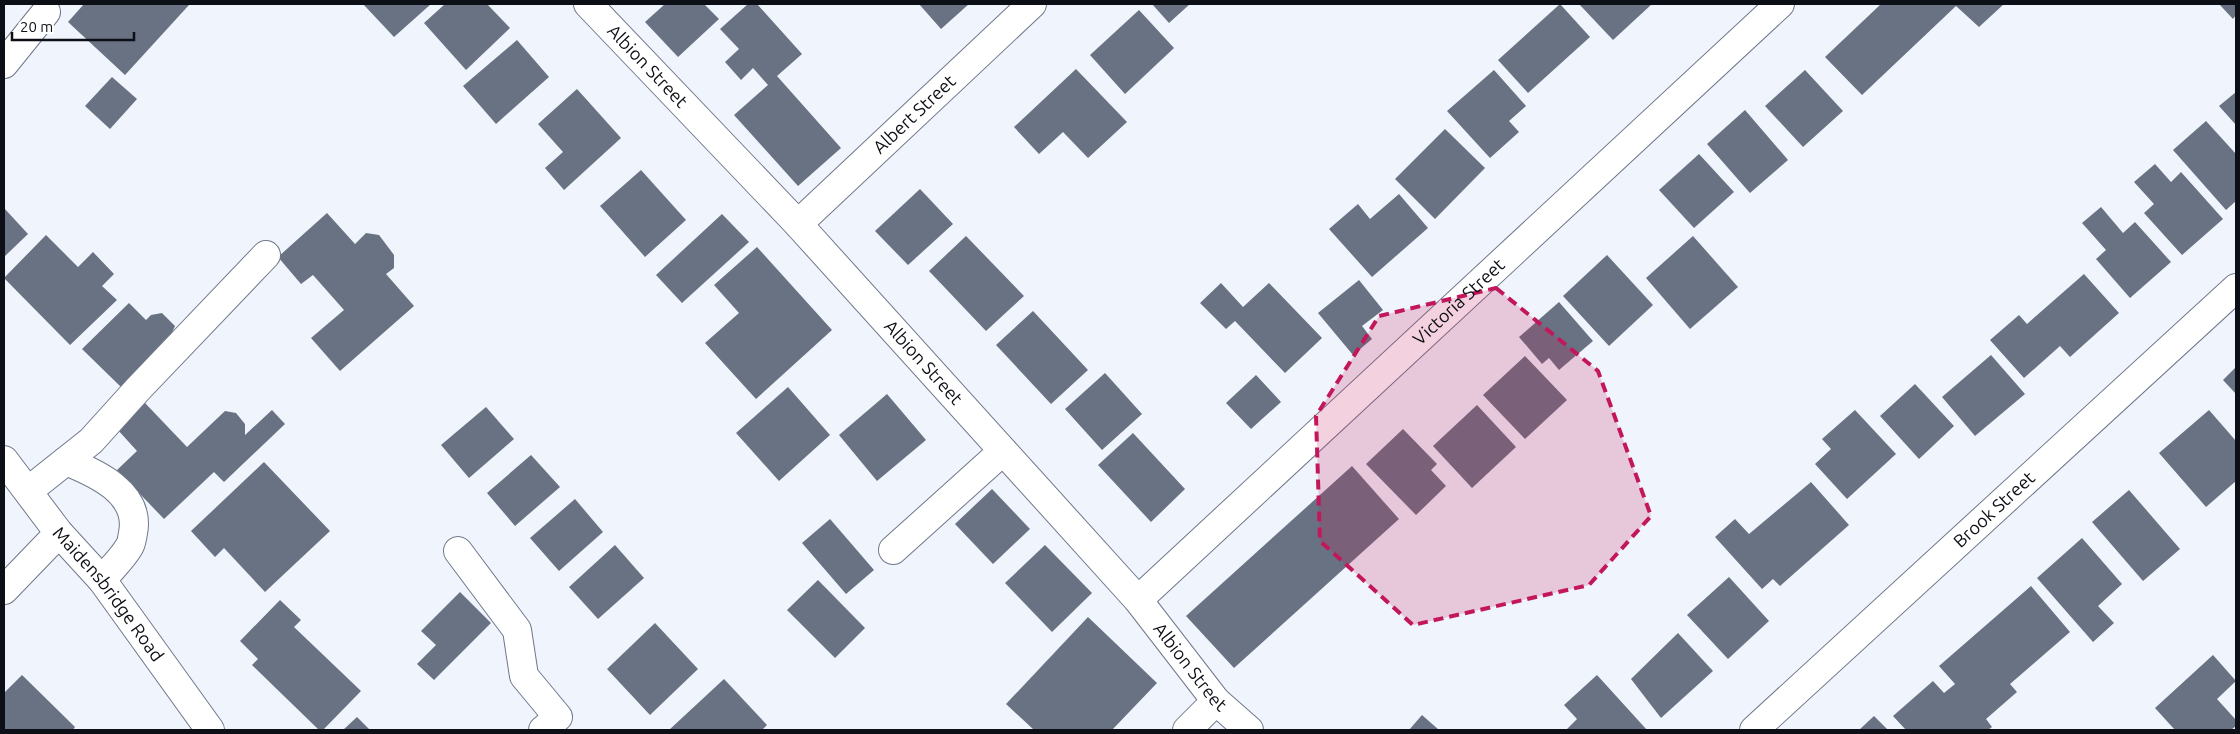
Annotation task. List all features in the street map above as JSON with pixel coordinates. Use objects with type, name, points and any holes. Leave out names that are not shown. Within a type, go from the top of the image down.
[{"type":"street","name":"Albion Street","points":[[588,4],[798,224],[1138,600],[1216,701],[1249,730]]},
{"type":"street","name":"Albert Street","points":[[798,224],[1032,4]]},
{"type":"street","name":"Victoria Street","points":[[1138,600],[1780,4]]},
{"type":"street","points":[[4,64],[46,12]]},
{"type":"street","points":[[28,491],[91,441],[144,382],[266,255]]},
{"type":"street","name":"Brook Street","points":[[1754,730],[2236,288]]},
{"type":"street","points":[[893,550],[1003,451]]},
{"type":"street","name":"Maidensbridge Road","points":[[4,460],[59,533],[102,580],[210,730]]},
{"type":"street","points":[[66,461],[95,472],[115,486],[131,508],[135,523],[130,546],[102,580]]},
{"type":"street","points":[[4,590],[59,533]]},
{"type":"street","points":[[458,551],[517,630],[524,676],[557,726]]},
{"type":"street","points":[[1186,730],[1216,701]]},
{"type":"highlighted area","points":[[1496,288],[1598,371],[1651,516],[1589,585],[1413,625],[1320,541],[1316,416],[1379,316]]},
{"type":"building","points":[[84,4],[189,5],[125,75],[68,22]]},
{"type":"building","points":[[363,4],[431,4],[394,37]]},
{"type":"building","points":[[445,4],[487,4],[510,28],[466,70],[424,23]]},
{"type":"building","points":[[665,4],[704,4],[719,19],[678,57],[645,22]]},
{"type":"building","points":[[748,4],[757,4],[802,54],[777,76],[841,148],[798,186],[734,115],[768,85],[753,68],[741,80],[725,62],[739,49],[720,29]]},
{"type":"building","points":[[919,4],[969,4],[941,29]]},
{"type":"building","points":[[1152,4],[1190,4],[1169,23]]},
{"type":"building","points":[[1560,4],[1590,37],[1528,93],[1498,60]]},
{"type":"building","points":[[1579,4],[1652,4],[1613,40]]},
{"type":"building","points":[[1881,4],[2004,4],[1979,27],[1956,6],[1862,95],[1825,57]]},
{"type":"building","points":[[2219,4],[2236,4],[2236,15],[2233,19]]},
{"type":"building","points":[[1139,10],[1174,48],[1125,94],[1090,55]]},
{"type":"building","points":[[517,40],[549,77],[496,124],[463,86]]},
{"type":"building","points":[[1076,69],[1127,122],[1088,158],[1063,132],[1039,154],[1014,127]]},
{"type":"building","points":[[1494,70],[1526,106],[1509,121],[1519,132],[1490,158],[1447,111]]},
{"type":"building","points":[[1805,70],[1843,111],[1803,147],[1765,106]]},
{"type":"building","points":[[112,77],[137,99],[110,129],[85,106]]},
{"type":"building","points":[[577,89],[621,138],[564,190],[545,168],[563,152],[538,124]]},
{"type":"building","points":[[2236,92],[2236,125],[2219,106]]},
{"type":"building","points":[[1745,110],[1788,160],[1750,193],[1707,144]]},
{"type":"building","points":[[2206,121],[2236,154],[2236,201],[2226,210],[2173,150]]},
{"type":"building","points":[[1445,129],[1485,168],[1435,219],[1395,179]]},
{"type":"building","points":[[1699,154],[1734,192],[1694,228],[1659,190]]},
{"type":"building","points":[[2155,164],[2171,182],[2181,172],[2223,219],[2182,255],[2144,213],[2154,204],[2134,182]]},
{"type":"building","points":[[641,170],[686,220],[645,257],[600,206]]},
{"type":"building","points":[[920,189],[953,224],[908,265],[875,231]]},
{"type":"building","points":[[1399,194],[1428,228],[1372,277],[1329,229],[1358,204],[1370,219]]},
{"type":"building","points":[[2101,207],[2123,233],[2135,222],[2171,262],[2130,298],[2096,259],[2106,250],[2082,223]]},
{"type":"building","points":[[4,208],[28,234],[4,257]]},
{"type":"building","points":[[327,213],[355,244],[366,233],[379,235],[394,255],[394,268],[386,274],[414,306],[340,371],[311,338],[344,310],[313,275],[301,284],[278,257]]},
{"type":"building","points":[[722,214],[749,242],[682,303],[656,275]]},
{"type":"building","points":[[46,235],[78,267],[93,252],[114,274],[102,286],[117,300],[70,345],[4,278]]},
{"type":"building","points":[[966,236],[1024,296],[986,331],[929,271]]},
{"type":"building","points":[[1693,236],[1738,287],[1690,329],[1646,278]]},
{"type":"building","points":[[757,247],[832,330],[756,399],[705,343],[739,313],[714,285]]},
{"type":"building","points":[[1607,255],[1653,305],[1609,346],[1563,296]]},
{"type":"building","points":[[2084,274],[2119,313],[2070,357],[2060,346],[2024,378],[1990,340],[2019,315],[2027,324]]},
{"type":"building","points":[[1359,280],[1383,310],[1362,326],[1372,339],[1353,355],[1318,313]]},
{"type":"building","points":[[1221,283],[1243,307],[1269,283],[1322,338],[1285,373],[1235,321],[1226,329],[1200,303]]},
{"type":"building","points":[[1559,302],[1593,341],[1559,370],[1549,358],[1542,364],[1519,337]]},
{"type":"building","points":[[129,303],[146,320],[151,315],[162,313],[175,326],[170,337],[121,387],[82,349]]},
{"type":"building","points":[[1033,311],[1088,370],[1051,404],[996,345]]},
{"type":"building","points":[[1991,355],[2025,394],[1975,436],[1942,397]]},
{"type":"building","points":[[1525,356],[1567,400],[1525,439],[1483,395]]},
{"type":"building","points":[[2236,367],[2236,394],[2223,380]]},
{"type":"building","points":[[1105,373],[1142,414],[1102,450],[1065,409]]},
{"type":"building","points":[[1256,375],[1281,402],[1251,429],[1226,403]]},
{"type":"building","points":[[1915,384],[1954,426],[1919,459],[1880,416]]},
{"type":"building","points":[[788,387],[830,435],[779,481],[736,433]]},
{"type":"building","points":[[887,394],[926,440],[877,481],[839,435]]},
{"type":"building","points":[[145,403],[187,447],[225,411],[236,413],[245,424],[245,435],[272,410],[285,424],[224,482],[214,472],[164,519],[117,470],[137,451],[117,429]]},
{"type":"building","points":[[1477,405],[1516,447],[1472,488],[1433,446]]},
{"type":"building","points":[[486,407],[514,439],[469,478],[441,445]]},
{"type":"building","points":[[1855,410],[1896,454],[1847,499],[1815,464],[1831,449],[1822,439]]},
{"type":"building","points":[[2209,410],[2236,441],[2236,481],[2206,507],[2159,453]]},
{"type":"building","points":[[1403,429],[1437,464],[1431,470],[1446,486],[1416,515],[1366,464]]},
{"type":"building","points":[[1133,433],[1185,489],[1151,522],[1098,465]]},
{"type":"building","points":[[531,455],[560,487],[515,526],[487,493]]},
{"type":"building","points":[[264,462],[330,531],[265,592],[224,548],[215,557],[191,531]]},
{"type":"building","points":[[1352,466],[1399,519],[1234,668],[1186,616]]},
{"type":"building","points":[[1811,482],[1849,525],[1780,586],[1773,579],[1762,589],[1715,537],[1735,519],[1749,534]]},
{"type":"building","points":[[992,489],[1030,529],[993,564],[955,524]]},
{"type":"building","points":[[2129,490],[2180,549],[2143,581],[2092,522]]},
{"type":"building","points":[[575,499],[603,532],[559,571],[530,538]]},
{"type":"building","points":[[830,519],[874,570],[846,594],[802,543]]},
{"type":"building","points":[[2082,538],[2122,584],[2098,606],[2114,623],[2093,642],[2037,578]]},
{"type":"building","points":[[615,545],[644,578],[598,619],[569,587]]},
{"type":"building","points":[[1045,545],[1092,593],[1052,632],[1005,583]]},
{"type":"building","points":[[1729,577],[1769,621],[1728,659],[1687,615]]},
{"type":"building","points":[[818,580],[865,628],[835,658],[787,610]]},
{"type":"building","points":[[2031,586],[2070,632],[2010,684],[2017,692],[1986,719],[1992,727],[1988,730],[1906,730],[1893,716],[1933,681],[1944,693],[1955,684],[1939,666]]},
{"type":"building","points":[[460,592],[491,623],[434,680],[417,664],[436,645],[421,631]]},
{"type":"building","points":[[280,600],[301,620],[294,627],[361,691],[323,730],[319,730],[252,665],[258,659],[240,641]]},
{"type":"building","points":[[1088,617],[1157,683],[1112,730],[1034,730],[1006,704]]},
{"type":"building","points":[[655,623],[698,669],[650,715],[607,669]]},
{"type":"building","points":[[1678,633],[1713,671],[1661,718],[1631,679]]},
{"type":"building","points":[[2213,655],[2236,681],[2217,699],[2236,720],[2236,726],[2231,730],[2175,730],[2155,708]]},
{"type":"building","points":[[22,675],[75,727],[73,730],[4,730],[4,693]]},
{"type":"building","points":[[1597,675],[1647,730],[1566,730],[1577,719],[1564,705]]},
{"type":"building","points":[[724,679],[767,725],[762,730],[669,730]]},
{"type":"building","points":[[1422,715],[1439,730],[1409,730]]},
{"type":"building","points":[[1874,716],[1888,730],[1859,730]]},
{"type":"building","points":[[357,717],[370,730],[343,730]]}]
